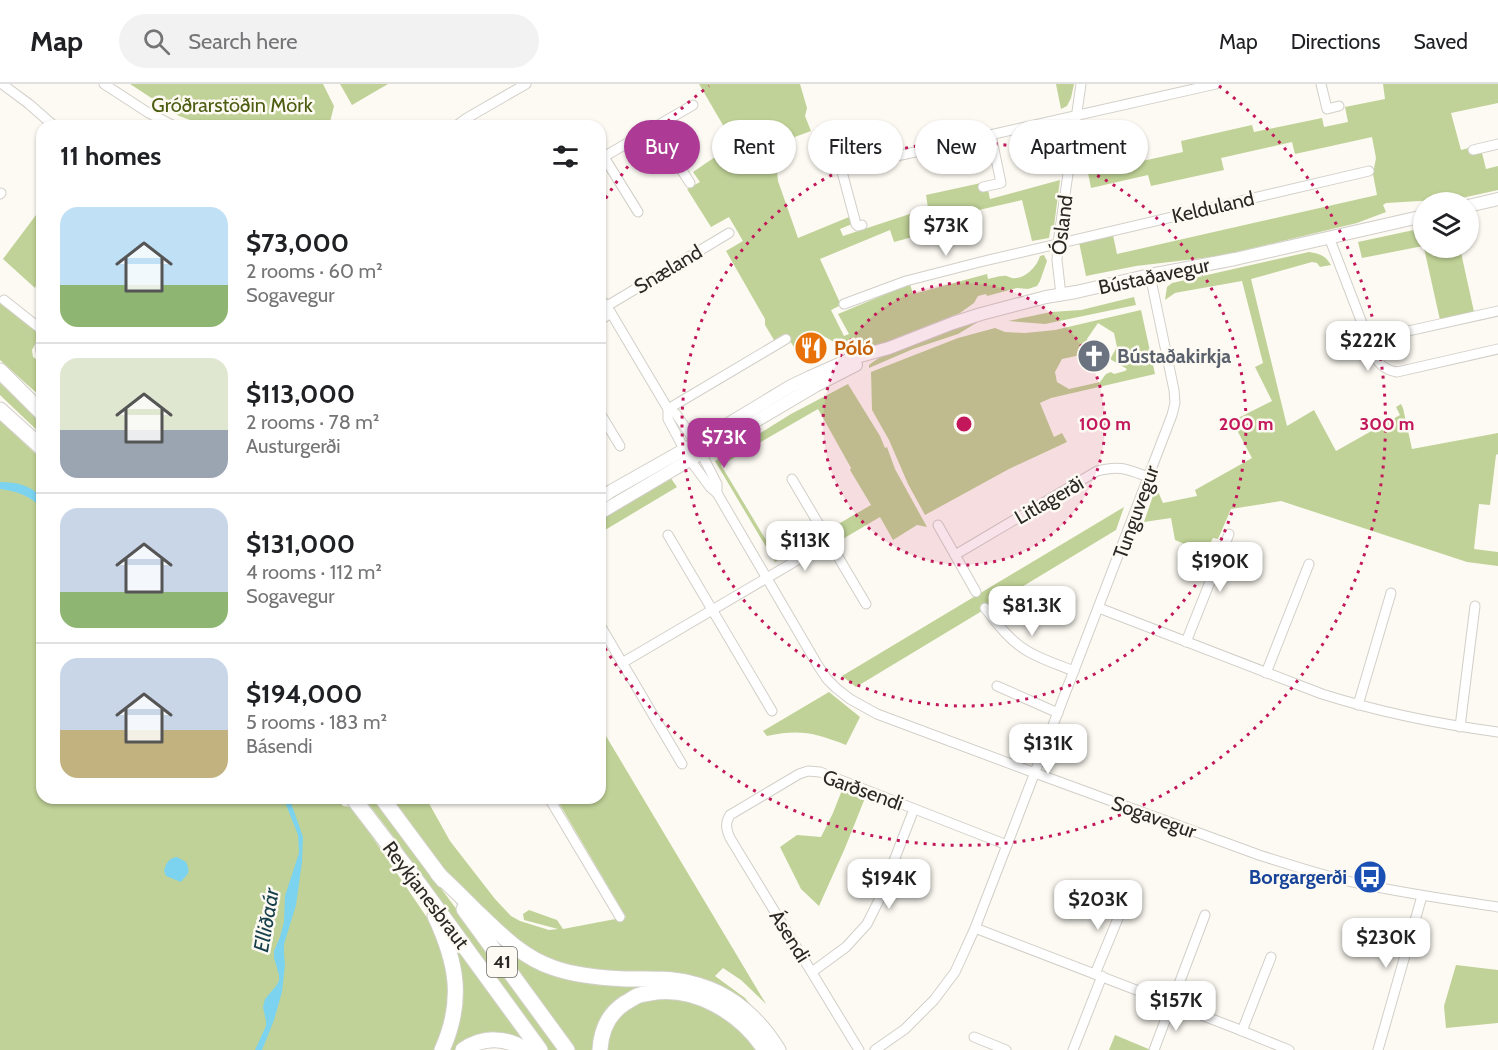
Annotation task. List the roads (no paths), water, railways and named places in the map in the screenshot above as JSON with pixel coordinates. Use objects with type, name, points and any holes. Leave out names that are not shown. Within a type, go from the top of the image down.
[{"type":"highway","points":[[0,372],[36,407]]},
{"type":"highway","points":[[0,410],[36,443]]},
{"type":"highway","name":"Reykjanesbraut","points":[[358,804],[540,1050]]},
{"type":"highway","name":"Reykjanesbraut","points":[[386,804],[567,1050]]},
{"type":"highway","points":[[438,874],[492,927],[524,954],[553,968],[591,977],[668,980],[688,982],[708,988],[723,995],[753,1016],[778,1050]]},
{"type":"highway","points":[[418,884],[441,930],[456,983],[453,1016],[442,1050]]},
{"type":"highway","points":[[600,1050],[600,1038],[608,1019],[619,1007],[639,995],[659,991],[696,996],[719,1007],[741,1022],[765,1050]]},
{"type":"highway","points":[[464,1050],[470,1045],[500,1039],[526,1050]]},
{"type":"main road","points":[[1479,203],[1498,199]]},
{"type":"main road","name":"Bústaðavegur","points":[[606,509],[791,386],[853,358],[889,348],[972,317],[1046,297],[1150,274],[1235,259],[1413,218]]},
{"type":"main road","name":"Bústaðavegur","points":[[606,495],[693,452]]},
{"type":"street","points":[[2,84],[47,120]]},
{"type":"street","points":[[104,84],[162,120]]},
{"type":"street","points":[[464,120],[526,84]]},
{"type":"street","name":"Ósland","points":[[1061,295],[1057,260],[1058,243],[1081,84]]},
{"type":"street","points":[[997,134],[1216,84]]},
{"type":"street","points":[[1321,84],[1327,109],[1339,106]]},
{"type":"street","points":[[666,120],[693,105]]},
{"type":"street","points":[[1473,150],[1498,144]]},
{"type":"street","points":[[606,156],[624,145]]},
{"type":"street","points":[[862,225],[856,224],[841,168],[915,152]]},
{"type":"street","points":[[606,164],[638,212]]},
{"type":"street","points":[[983,187],[1001,183],[997,164]]},
{"type":"street","name":"Kelduland","points":[[844,304],[906,281],[1058,243],[1369,171]]},
{"type":"street","points":[[684,174],[690,183]]},
{"type":"street","name":"Snæland","points":[[606,313],[729,233]]},
{"type":"street","points":[[1329,237],[1368,340],[1381,366],[1389,371],[1397,372],[1498,349]]},
{"type":"street","name":"Tunguvegur","points":[[875,1050],[905,1029],[934,1000],[955,972],[975,928],[1172,416],[1175,403],[1174,390],[1150,274]]},
{"type":"street","points":[[4,300],[36,325]]},
{"type":"street","name":"Sogavegur","points":[[606,306],[668,409],[676,414],[693,452],[717,484],[717,493],[822,672],[850,699],[877,714],[1280,862],[1342,879],[1422,896],[1498,907]]},
{"type":"street","points":[[1368,340],[1498,311]]},
{"type":"street","points":[[668,409],[786,339]]},
{"type":"street","points":[[606,423],[620,446]]},
{"type":"street","name":"Litlagerði","points":[[955,555],[1097,471],[1124,468],[1148,477]]},
{"type":"street","points":[[792,479],[866,604]]},
{"type":"street","points":[[938,525],[976,592]]},
{"type":"street","points":[[1186,642],[1228,534]]},
{"type":"street","points":[[668,535],[772,711]]},
{"type":"street","points":[[622,663],[828,542]]},
{"type":"street","points":[[1266,673],[1309,564]]},
{"type":"street","points":[[1358,705],[1391,593]]},
{"type":"street","points":[[1460,727],[1475,606]]},
{"type":"street","points":[[985,608],[1000,629],[1029,652],[1074,671]]},
{"type":"street","points":[[1099,608],[1322,694],[1384,712],[1498,732]]},
{"type":"street","points":[[606,635],[682,764]]},
{"type":"street","points":[[997,686],[1058,713]]},
{"type":"street","name":"Garðsendi","points":[[727,821],[730,815],[799,774],[808,771],[820,772],[1007,845]]},
{"type":"street","points":[[553,804],[620,917]]},
{"type":"street","points":[[812,972],[846,947],[867,924],[878,902],[914,809]]},
{"type":"street","name":"Ásendi","points":[[727,821],[726,829],[730,838],[859,1050]]},
{"type":"street","points":[[1378,1050],[1422,896]]},
{"type":"street","points":[[1073,1050],[1125,899]]},
{"type":"street","points":[[1154,1050],[1205,915]]},
{"type":"street","points":[[975,928],[1289,1050]]},
{"type":"street","points":[[1242,1030],[1271,957]]},
{"type":"street","points":[[974,1037],[1006,1050]]},
{"type":"water","points":[[0,482],[27,487],[36,493],[36,503],[23,495],[0,489]]},
{"type":"water","points":[[286,804],[291,804],[303,837],[302,862],[296,905],[284,944],[285,965],[282,992],[262,1050],[255,1050],[266,1026],[263,1007],[265,999],[279,981],[274,951],[284,922],[285,896],[299,853],[298,835]]},
{"type":"water","points":[[177,857],[186,862],[188,869],[188,873],[181,882],[166,876],[164,871],[168,861]]},
{"type":"place","name":"Póló","points":[[811,348]]},
{"type":"place","name":"Bústaðakirkja","points":[[1094,356]]},
{"type":"place","name":"Borgargerði","points":[[1370,877]]},
{"type":"park label","name":"Gróðrarstöðin Mörk","points":[[232,105]]},
{"type":"water label","name":"Elliðaár","points":[[266,920]]}]
